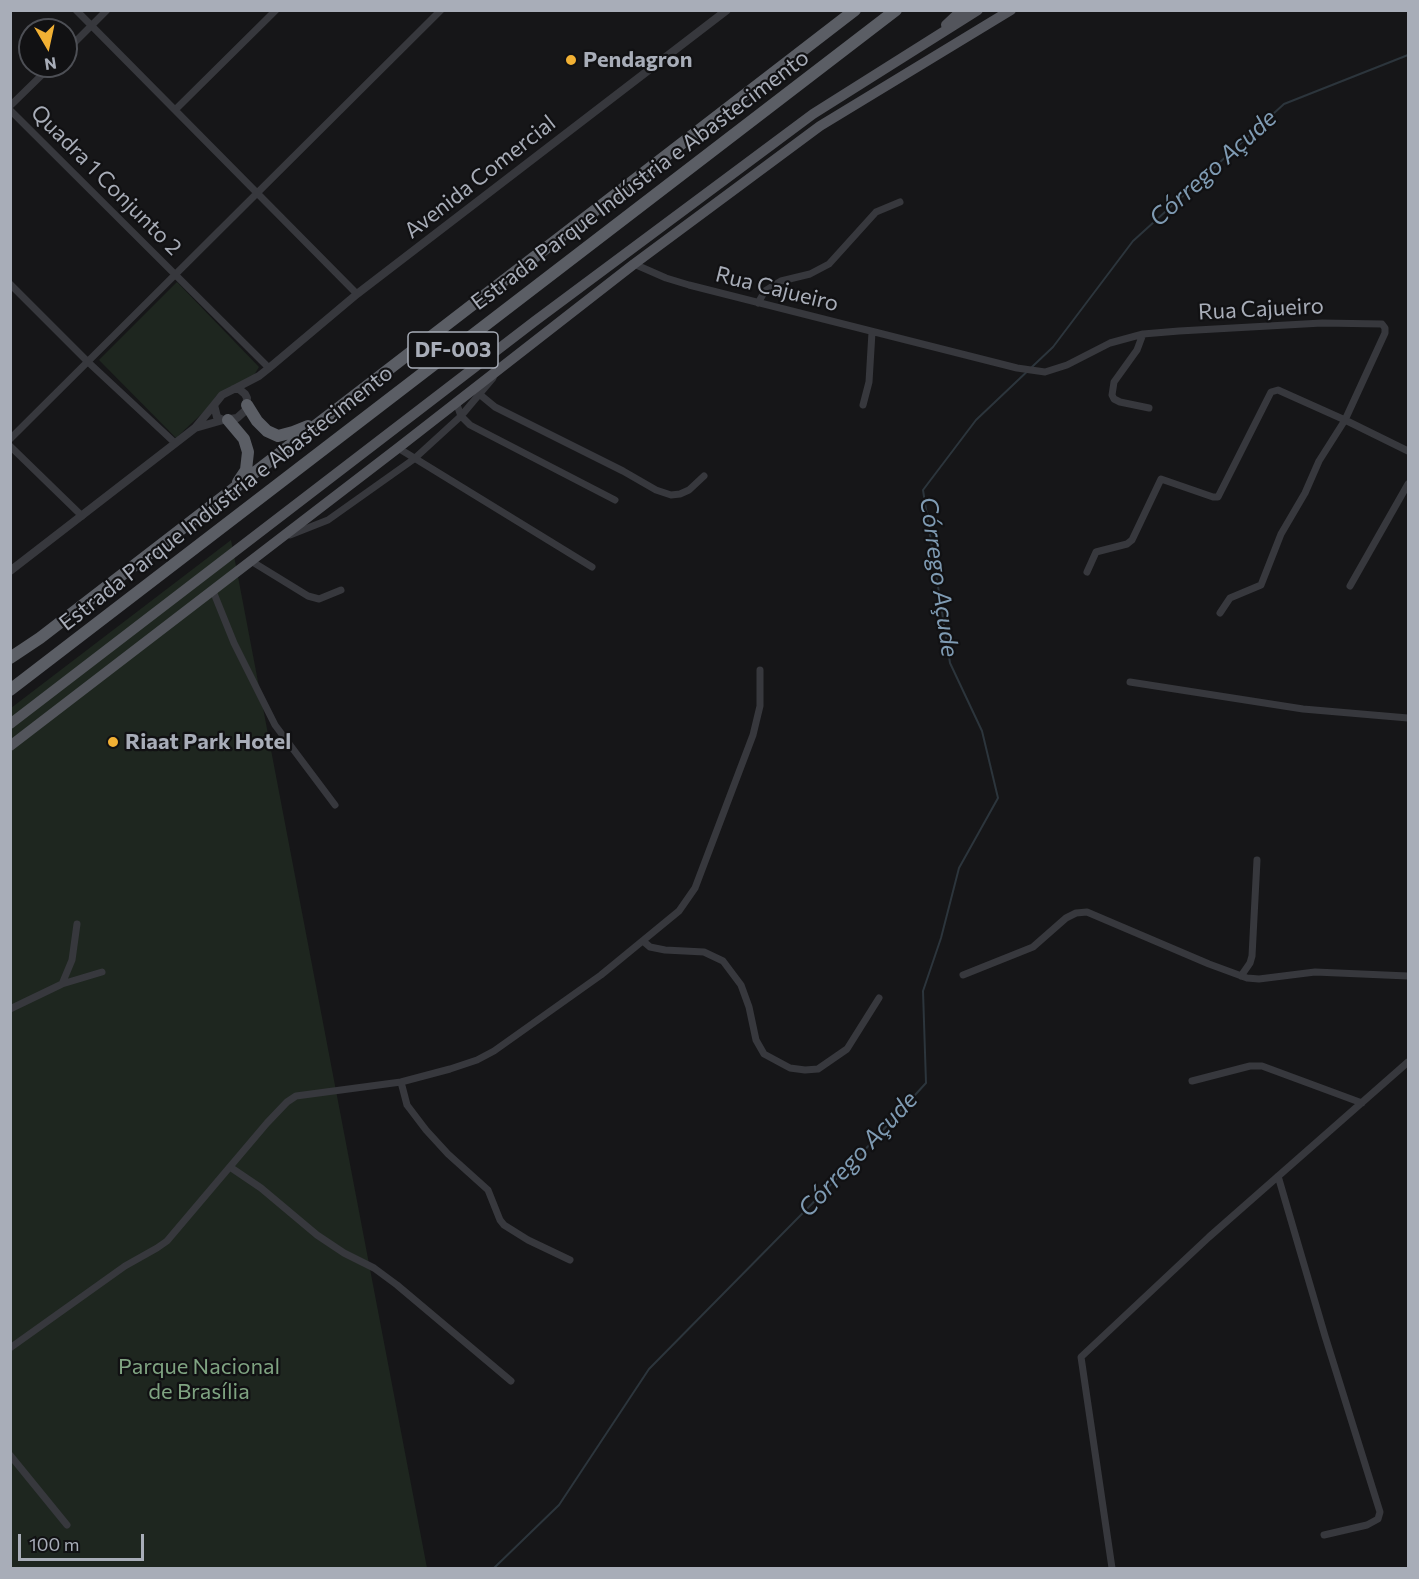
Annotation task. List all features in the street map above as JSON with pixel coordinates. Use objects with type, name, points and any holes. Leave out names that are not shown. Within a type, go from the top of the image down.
[{"type":"highway","name":"Estrada Parque Indústria e Abastecimento","points":[[10,658],[40,638],[855,10]]},
{"type":"highway","name":"Estrada Parque Indústria e Abastecimento","points":[[10,690],[896,10]]},
{"type":"highway","points":[[247,402],[257,421],[267,431],[278,436],[294,432],[328,417]]},
{"type":"highway","points":[[225,420],[244,439],[248,452],[246,470],[232,490]]},
{"type":"main road","points":[[929,40],[962,10]]},
{"type":"main road","points":[[10,724],[535,321],[784,135],[813,114],[978,10]]},
{"type":"main road","points":[[10,746],[456,402],[477,392],[500,368],[634,264],[820,126],[1011,10]]},
{"type":"main road","points":[[1000,17],[1023,10]]},
{"type":"street","points":[[76,10],[357,294]]},
{"type":"street","points":[[78,39],[107,10]]},
{"type":"street","points":[[176,110],[276,10]]},
{"type":"street","points":[[10,439],[441,10]]},
{"type":"street","name":"Avenida Comercial","points":[[234,389],[259,376],[357,294],[727,10]]},
{"type":"street","points":[[10,108],[39,78]]},
{"type":"street","name":"Quadra 1 Conjunto 2","points":[[10,108],[269,368]]},
{"type":"street","points":[[758,303],[765,291],[781,281],[810,274],[829,264],[876,212],[900,202]]},
{"type":"street","name":"Rua Cajueiro","points":[[634,264],[674,280],[758,303],[1017,368],[1044,372],[1067,364],[1110,343],[1143,334],[1322,323],[1382,324],[1385,333],[1346,420]]},
{"type":"street","points":[[10,284],[88,362],[175,443]]},
{"type":"street","points":[[863,405],[869,382],[872,332]]},
{"type":"street","points":[[1143,334],[1137,350],[1114,382],[1112,395],[1120,402],[1149,408]]},
{"type":"street","name":"Avenida Comercial","points":[[247,402],[259,376]]},
{"type":"street","points":[[10,572],[195,428],[222,395],[239,389],[247,402],[246,410],[237,418],[195,428]]},
{"type":"street","points":[[1087,572],[1096,552],[1127,544],[1132,540],[1161,479],[1218,497],[1274,390],[1346,420],[1408,451]]},
{"type":"street","points":[[280,539],[328,520],[414,459],[461,416],[477,392],[495,406],[656,490],[671,495],[680,494],[689,490],[704,476]]},
{"type":"street","points":[[456,402],[461,416],[470,425],[615,500]]},
{"type":"street","points":[[214,405],[217,417],[225,420]]},
{"type":"street","points":[[1220,613],[1230,598],[1261,585],[1281,534],[1305,493],[1319,460],[1346,420]]},
{"type":"street","points":[[10,446],[81,516]]},
{"type":"street","points":[[398,448],[592,567]]},
{"type":"street","points":[[1350,586],[1408,484]]},
{"type":"street","points":[[251,561],[308,596],[319,599],[341,590]]},
{"type":"street","points":[[213,591],[234,643],[275,725],[335,804]]},
{"type":"street","points":[[10,1348],[125,1266],[158,1248],[274,1116],[296,1096],[401,1082],[450,1069],[494,1051],[601,975],[679,911],[695,888],[753,735],[760,706],[760,670]]},
{"type":"street","points":[[1130,682],[1303,709],[1408,718]]},
{"type":"street","points":[[1241,976],[1252,956],[1257,860]]},
{"type":"street","points":[[963,975],[1033,947],[1066,918],[1076,913],[1087,912],[1241,976],[1259,979],[1315,972],[1408,976]]},
{"type":"street","points":[[62,984],[72,960],[76,924]]},
{"type":"street","points":[[643,941],[650,947],[704,952],[723,961],[741,985],[749,1007],[756,1040],[764,1054],[790,1068],[818,1069],[847,1049],[879,998]]},
{"type":"street","points":[[10,1009],[62,984],[102,972]]},
{"type":"street","points":[[1112,1569],[1081,1357],[1209,1237],[1408,1062]]},
{"type":"street","points":[[1192,1081],[1250,1066],[1262,1066],[1362,1103]]},
{"type":"street","points":[[401,1082],[402,1093],[407,1105],[448,1154],[488,1190],[504,1225],[528,1240],[570,1260]]},
{"type":"street","points":[[230,1167],[261,1188],[317,1235],[374,1268],[397,1285],[511,1381]]},
{"type":"street","points":[[1278,1176],[1380,1512],[1378,1519],[1367,1525],[1324,1535]]},
{"type":"street","points":[[10,1455],[67,1525]]},
{"type":"green space","points":[[177,282],[259,367],[254,375],[216,396],[211,405],[176,438],[99,360]]},
{"type":"green space","name":"Parque Nacional de Brasília","points":[[231,540],[427,1568],[11,1568],[11,708]]},
{"type":"waterway","name":"Córrego Açude","points":[[494,1568],[559,1505],[649,1369],[861,1154],[926,1083],[923,991],[941,938],[959,868],[998,798],[982,731],[950,663],[923,490],[976,420],[1053,347],[1133,241],[1284,104],[1408,55]]},
{"type":"place","name":"Pendagron","points":[[571,60]]},
{"type":"place","name":"Riaat Park Hotel","points":[[113,742]]}]
